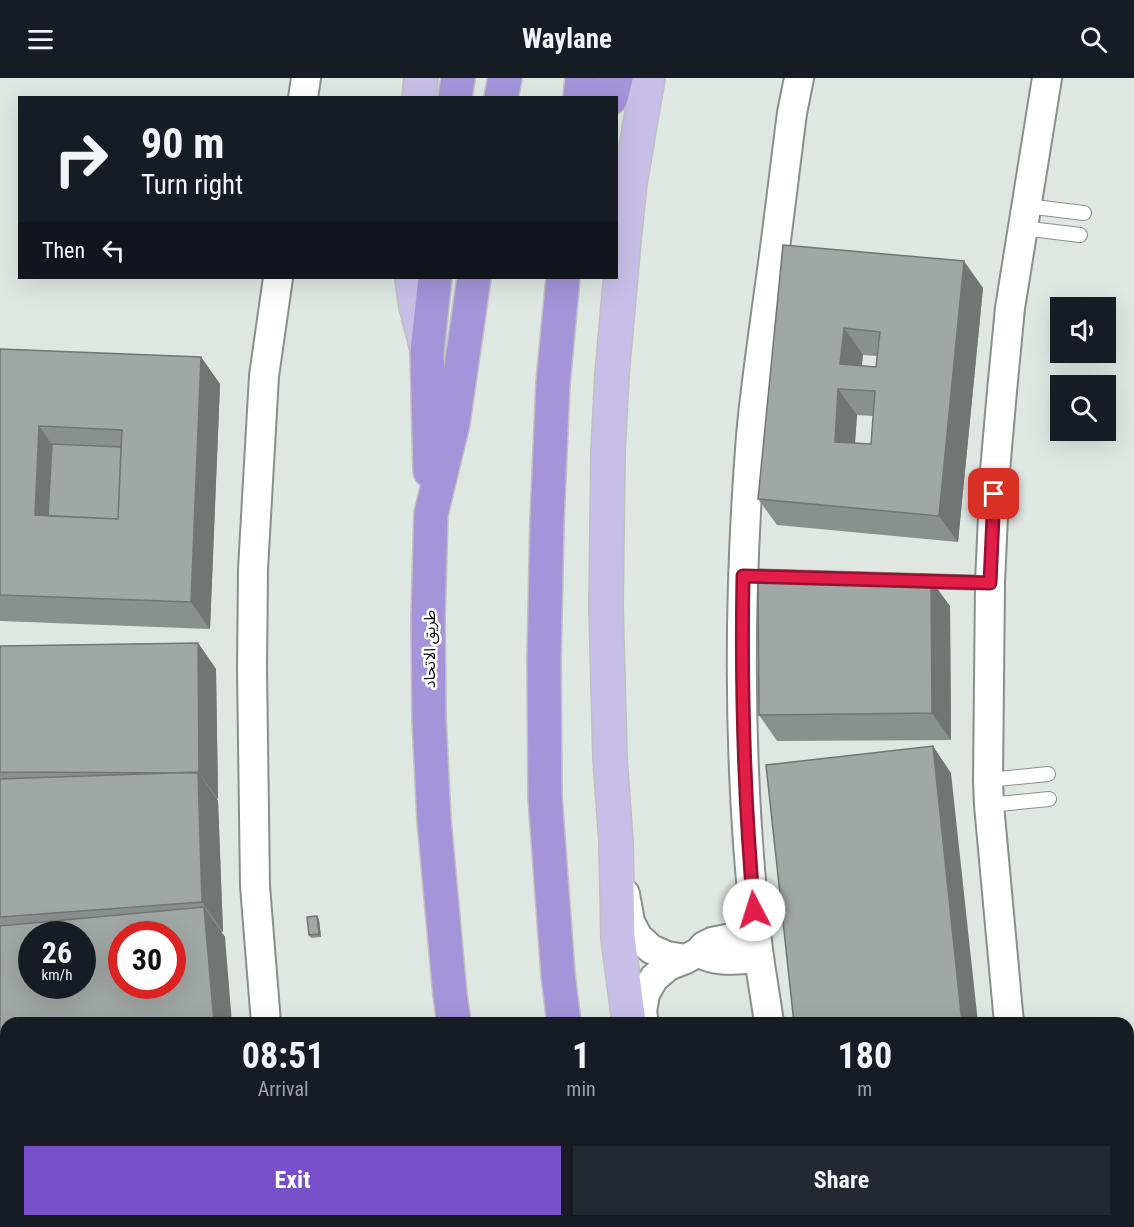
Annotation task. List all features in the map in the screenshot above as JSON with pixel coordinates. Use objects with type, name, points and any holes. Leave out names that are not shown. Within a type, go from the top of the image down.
[{"type":"highway","points":[[455,96],[458,78]]},
{"type":"highway","points":[[501,96],[505,78]]},
{"type":"highway","points":[[580,96],[582,78]]},
{"type":"highway","points":[[612,96],[615,78]]},
{"type":"highway","points":[[431,514],[428,352],[435,279]]},
{"type":"highway","name":"طريق الاتحاد","points":[[451,1014],[434,820],[429,718],[428,617],[431,514],[453,423],[474,279]]},
{"type":"highway","points":[[563,279],[552,395],[544,659],[545,797],[563,1017]]},
{"type":"main road","points":[[419,96],[421,78]]},
{"type":"main road","points":[[628,1017],[618,938],[616,842],[610,758],[606,607],[608,452],[612,374],[630,183],[648,78]]},
{"type":"main road","points":[[412,279],[416,306],[428,352]]},
{"type":"street","points":[[303,96],[306,78]]},
{"type":"street","points":[[768,1017],[757,945],[748,844],[742,665],[743,576],[758,364],[792,112],[799,78]]},
{"type":"street","points":[[1008,1017],[989,792],[990,583],[995,471],[1010,308],[1047,78]]},
{"type":"street","points":[[266,1017],[255,886],[253,569],[264,376],[278,279]]},
{"type":"street","points":[[616,842],[630,922],[638,937],[651,949],[667,957],[692,956],[714,959],[757,945]]},
{"type":"street","points":[[643,1017],[645,994],[654,978],[668,966],[692,956]]},
{"type":"lane","points":[[1024,217],[1084,213]]},
{"type":"lane","points":[[1024,217],[1080,235]]},
{"type":"lane","points":[[743,576],[990,583]]},
{"type":"lane","points":[[989,792],[1048,774]]},
{"type":"lane","points":[[989,792],[1049,799]]},
{"type":"building","points":[[783,245],[964,261],[939,516],[758,499]],"holes":[[[844,328],[880,332],[876,367],[840,364]],[[838,389],[875,391],[871,444],[835,442]]]},
{"type":"building","points":[[0,349],[201,357],[191,602],[0,595]],"holes":[[[39,426],[122,430],[118,519],[35,515]]]},
{"type":"building","points":[[52,444],[121,447],[118,519],[48,516]]},
{"type":"building","points":[[931,580],[932,713],[759,715],[758,582]]},
{"type":"building","points":[[198,643],[199,773],[0,772],[0,646]]},
{"type":"building","points":[[933,746],[961,1017],[793,1017],[766,765]]},
{"type":"building","points":[[198,772],[202,902],[0,917],[0,779]]},
{"type":"building","points":[[204,907],[213,1017],[0,1017],[0,926],[18,924],[18,999],[96,999],[96,921],[54,921]]},
{"type":"building","points":[[317,916],[319,934],[309,935],[307,917]]},
{"type":"route","points":[[754,910],[744,754],[743,576],[990,583],[994,494]]}]
